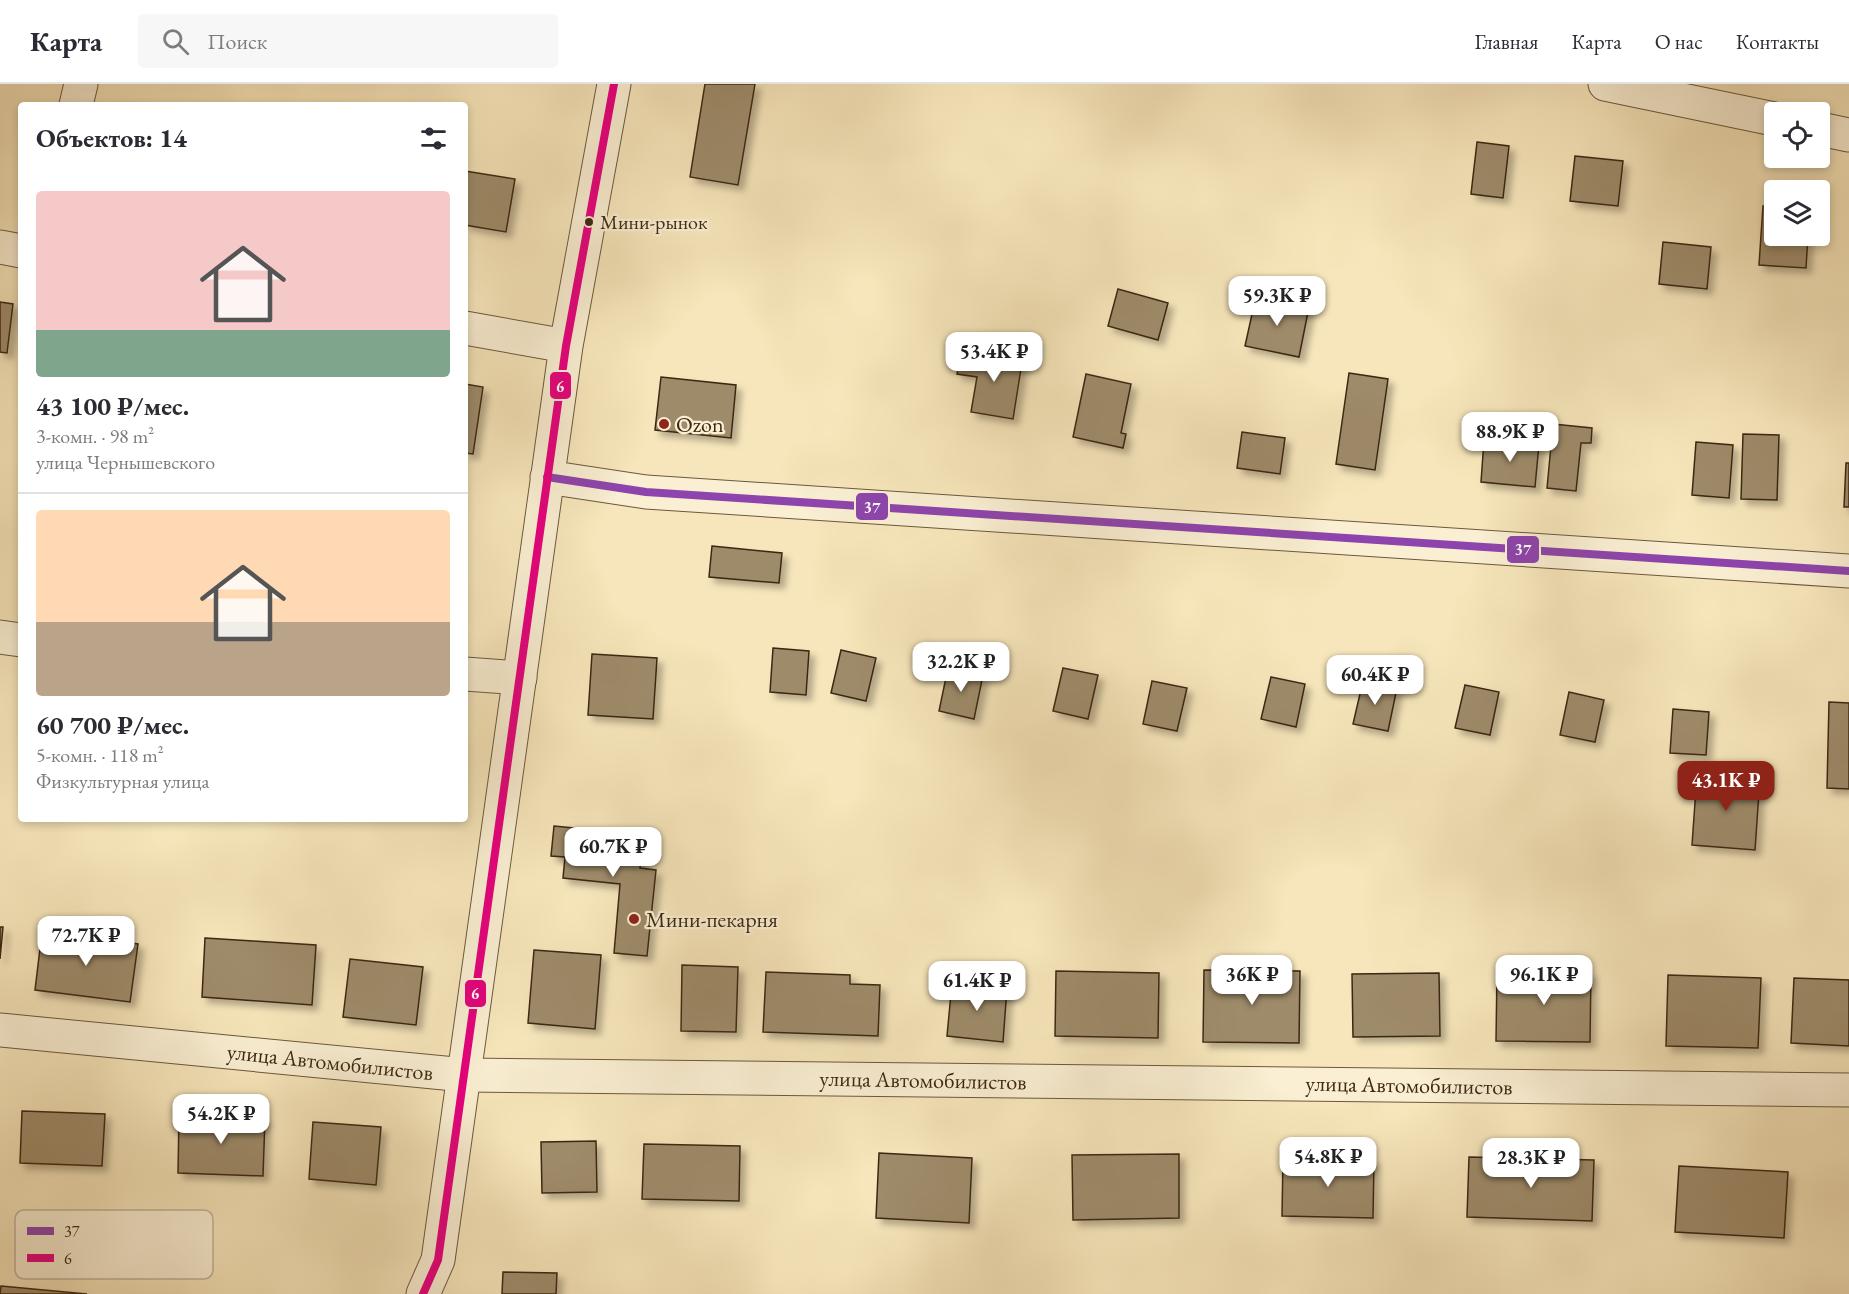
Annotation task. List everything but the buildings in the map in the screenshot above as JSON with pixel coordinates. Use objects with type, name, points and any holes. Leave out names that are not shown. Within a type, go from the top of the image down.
[{"type":"street","points":[[77,102],[81,84]]},
{"type":"street","points":[[423,1294],[438,1260],[566,346],[614,84]]},
{"type":"street","points":[[1605,84],[1764,117]]},
{"type":"street","points":[[1830,131],[1849,135]]},
{"type":"street","points":[[0,247],[18,250]]},
{"type":"street","points":[[468,329],[566,346]]},
{"type":"street","points":[[547,477],[646,492],[1849,571]]},
{"type":"street","points":[[0,637],[18,640]]},
{"type":"street","points":[[468,674],[520,678]]},
{"type":"street","name":"улица Автомобилистов","points":[[0,1030],[465,1075],[1849,1090]]},
{"type":"transit line","name":"6","points":[[423,1294],[438,1260],[566,346],[614,84]]},
{"type":"transit line","name":"37","points":[[547,477],[646,492],[1849,571]]},
{"type":"place","name":"Мини-рынок","points":[[589,222]]},
{"type":"place","name":"Ozon","points":[[664,424]]},
{"type":"place","name":"Мини-пекарня","points":[[634,919]]}]
